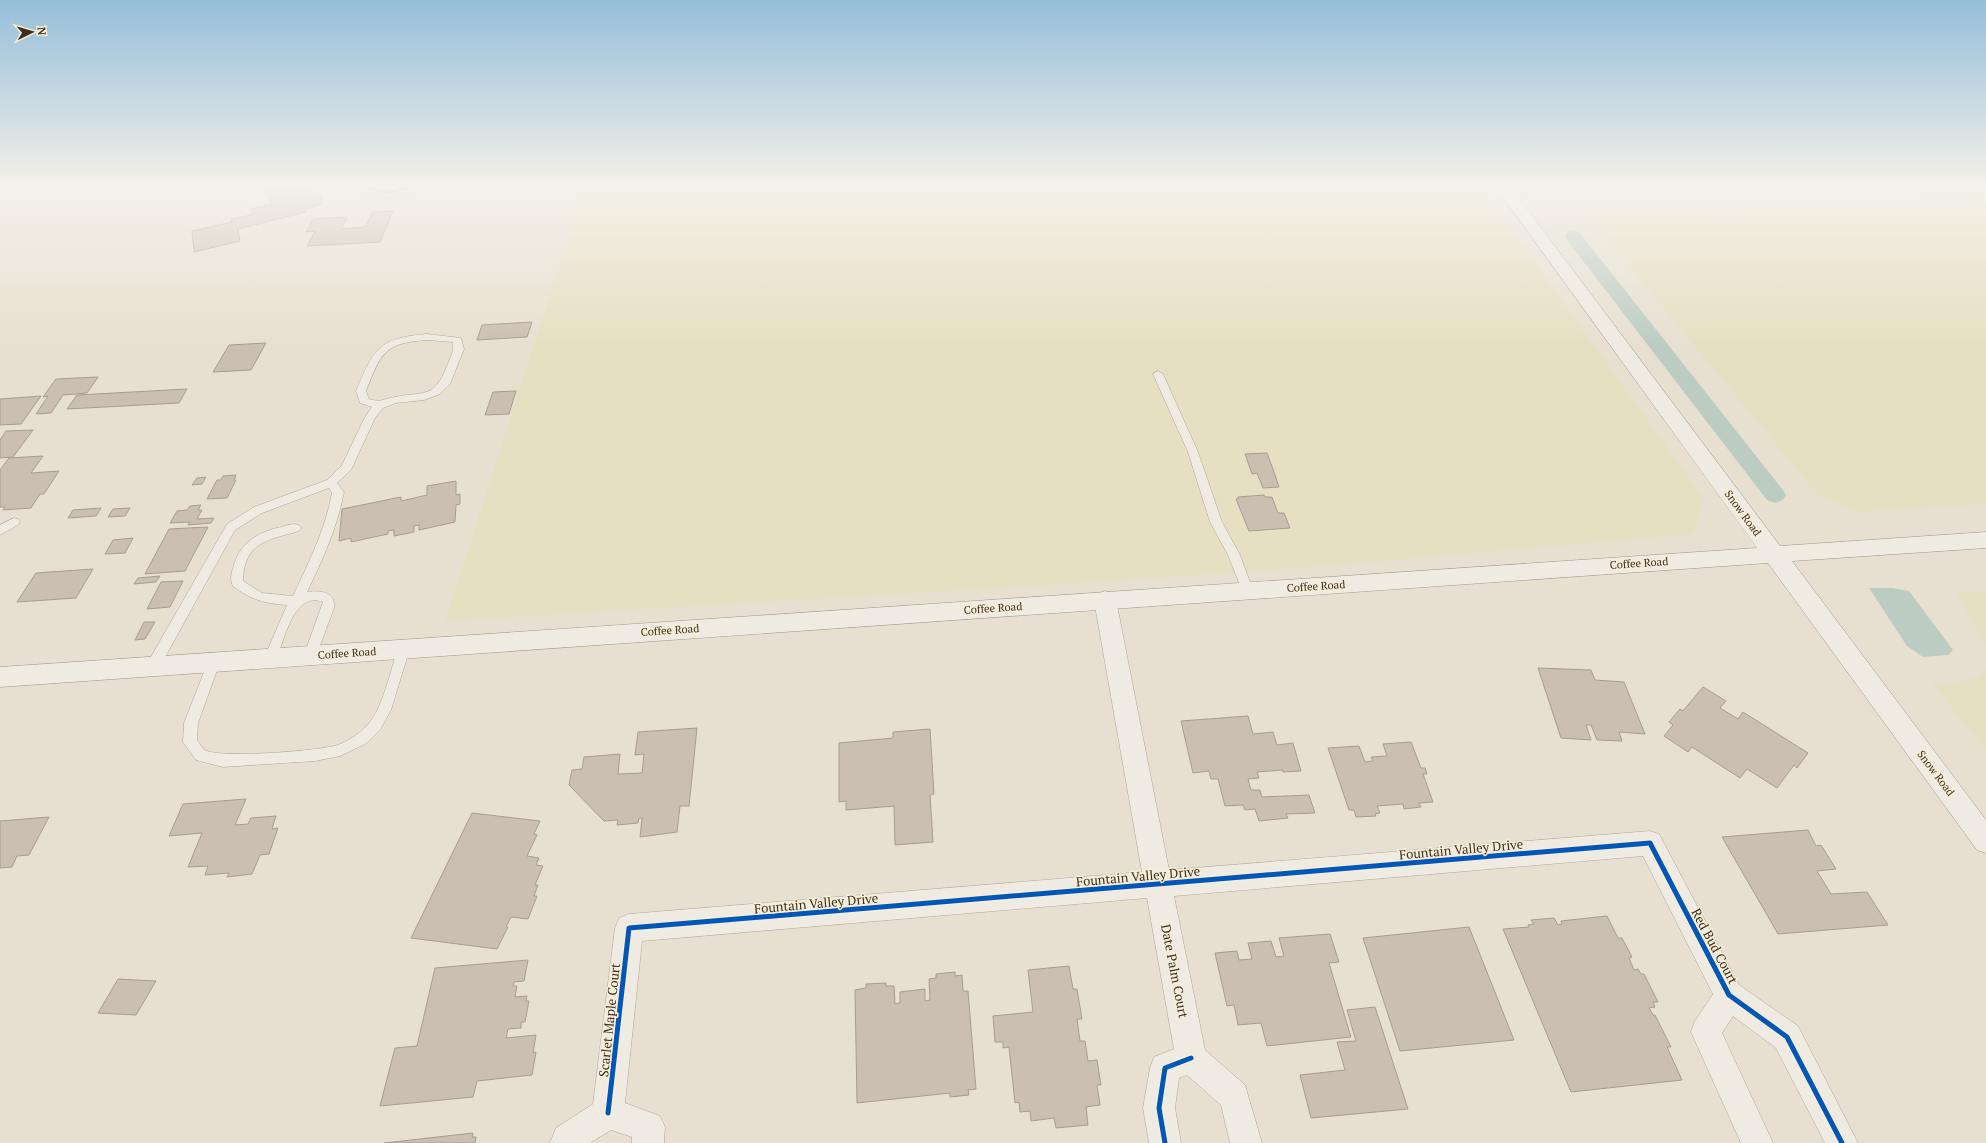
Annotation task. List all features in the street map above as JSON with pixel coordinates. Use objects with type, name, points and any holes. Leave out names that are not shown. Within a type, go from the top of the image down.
[{"type":"main road","name":"Snow Road","points":[[1540,238],[1986,840]]},
{"type":"main road","name":"Coffee Road","points":[[0,677],[1986,540]]},
{"type":"main road","name":"Date Palm Court","points":[[1105,600],[1191,1058]]},
{"type":"main road","name":"Fountain Valley Drive","points":[[629,928],[1650,843]]},
{"type":"main road","name":"Red Bud Court","points":[[1650,843],[1729,995],[1787,1037],[1842,1143]]},
{"type":"main road","name":"Scarlet Maple Court","points":[[608,1113],[629,928]]},
{"type":"main road","name":"Red Bud Court","points":[[1729,995],[1706,1032],[1757,1143]]},
{"type":"main road","points":[[1165,1143],[1159,1108],[1165,1068],[1191,1058],[1234,1096],[1246,1143]]},
{"type":"main road","points":[[566,1143],[568,1139],[608,1113],[649,1126],[648,1143]]},
{"type":"lane","points":[[153,666],[231,527],[258,510],[331,483],[347,467],[370,417],[379,406],[395,400],[420,398],[436,392],[446,382],[459,349],[458,340],[444,337],[402,340],[387,345],[377,355],[361,391],[364,401],[379,406]]},
{"type":"lane","points":[[1158,374],[1193,452],[1216,522],[1234,555],[1247,590]]},
{"type":"lane","points":[[270,658],[291,610],[298,601],[321,549],[337,505],[338,492],[331,483]]},
{"type":"lane","points":[[0,531],[14,522]]},
{"type":"lane","points":[[294,528],[259,538],[249,546],[236,570],[237,584],[249,593],[263,599],[298,601],[310,596],[322,595],[329,600],[328,608],[310,655]]},
{"type":"lane","points":[[214,662],[191,723],[190,742],[201,756],[223,761],[299,756],[340,750],[362,740],[375,726],[384,710],[404,648]]},
{"type":"shaded area","points":[[568,238],[1517,238],[1704,498],[1694,534],[1324,566],[1067,584],[445,621]]},
{"type":"shaded area","points":[[1606,238],[1986,238],[1986,504],[1855,512],[1816,493]]},
{"type":"shaded area","points":[[1869,588],[1892,588],[1909,591],[1953,650],[1948,655],[1923,657],[1907,646]]},
{"type":"shaded area","points":[[1986,591],[1986,646],[1956,593]]},
{"type":"shaded area","points":[[1986,668],[1986,751],[1932,683],[1950,684],[1980,677]]},
{"type":"building","points":[[193,238],[240,238],[240,241],[194,252]]},
{"type":"building","points":[[311,238],[382,238],[380,242],[307,246]]},
{"type":"building","points":[[532,322],[527,337],[477,340],[482,325]]},
{"type":"building","points":[[266,343],[251,370],[213,372],[229,345]]},
{"type":"building","points":[[98,377],[87,393],[63,395],[51,413],[36,414],[48,396],[43,397],[56,379]]},
{"type":"building","points":[[187,389],[179,403],[67,409],[77,395]]},
{"type":"building","points":[[516,391],[509,414],[485,415],[493,392]]},
{"type":"building","points":[[41,396],[21,424],[0,425],[0,399]]},
{"type":"building","points":[[33,430],[13,457],[0,458],[0,440],[6,431]]},
{"type":"building","points":[[1267,453],[1279,487],[1263,488],[1257,473],[1252,474],[1245,454]]},
{"type":"building","points":[[43,456],[31,473],[59,471],[44,494],[40,494],[31,508],[3,510],[5,507],[0,507],[0,470],[9,458]]},
{"type":"building","points":[[236,475],[234,480],[236,480],[227,498],[207,499],[217,480],[221,480],[223,476]]},
{"type":"building","points":[[206,477],[202,484],[192,485],[197,478]]},
{"type":"building","points":[[456,481],[456,495],[460,494],[460,504],[456,505],[455,522],[419,530],[419,525],[414,526],[414,532],[394,536],[394,530],[388,531],[388,534],[351,542],[351,538],[339,541],[342,509],[401,497],[401,501],[427,495],[427,486]]},
{"type":"building","points":[[1264,495],[1265,497],[1272,497],[1278,513],[1284,513],[1290,528],[1249,531],[1236,499],[1238,499],[1238,497]]},
{"type":"building","points":[[201,505],[198,510],[202,510],[197,519],[214,518],[211,523],[188,525],[190,522],[170,523],[177,511],[187,510],[190,506]]},
{"type":"building","points":[[101,508],[96,516],[68,518],[73,510]]},
{"type":"building","points":[[130,508],[125,516],[108,517],[113,509]]},
{"type":"building","points":[[208,527],[185,571],[145,574],[169,529]]},
{"type":"building","points":[[133,538],[125,553],[105,554],[113,540]]},
{"type":"building","points":[[93,569],[76,598],[17,602],[36,573]]},
{"type":"building","points":[[160,576],[156,582],[134,584],[138,578]]},
{"type":"building","points":[[183,581],[170,607],[147,609],[161,582]]},
{"type":"building","points":[[144,622],[155,622],[145,639],[135,640]]},
{"type":"building","points":[[1538,668],[1591,670],[1595,680],[1624,682],[1645,734],[1619,732],[1622,741],[1597,740],[1591,725],[1586,725],[1591,740],[1561,738]]},
{"type":"building","points":[[1703,687],[1726,701],[1720,708],[1738,719],[1743,712],[1808,753],[1797,768],[1794,765],[1777,788],[1747,769],[1740,778],[1692,747],[1688,752],[1664,736],[1673,725],[1669,722],[1680,709],[1683,711]]},
{"type":"building","points":[[1248,716],[1253,734],[1273,732],[1277,745],[1293,743],[1301,771],[1283,772],[1283,770],[1257,772],[1259,778],[1248,779],[1251,790],[1260,790],[1262,797],[1309,795],[1315,813],[1286,814],[1288,818],[1259,821],[1255,809],[1245,810],[1243,805],[1225,806],[1218,779],[1211,779],[1209,771],[1193,773],[1181,721]]},
{"type":"building","points":[[697,728],[689,806],[680,806],[677,832],[640,837],[642,818],[639,818],[638,823],[617,825],[618,820],[604,821],[569,785],[572,770],[582,769],[584,757],[620,754],[618,774],[642,773],[644,754],[635,755],[638,732]]},
{"type":"building","points":[[930,729],[934,794],[930,795],[933,842],[895,845],[894,806],[846,810],[846,801],[839,802],[839,743],[893,738],[893,732]]},
{"type":"building","points":[[1411,742],[1421,768],[1425,768],[1427,774],[1423,774],[1433,802],[1419,803],[1421,807],[1404,809],[1403,804],[1377,806],[1380,813],[1375,814],[1376,816],[1356,817],[1354,810],[1349,810],[1328,748],[1359,746],[1365,762],[1373,761],[1371,757],[1387,756],[1383,744]]},
{"type":"building","points":[[246,799],[235,825],[248,824],[251,818],[276,816],[272,829],[278,828],[269,854],[260,855],[252,874],[227,877],[229,873],[205,875],[208,866],[188,867],[202,833],[169,836],[183,804]]},
{"type":"building","points":[[472,813],[540,821],[534,834],[537,835],[527,856],[539,858],[536,865],[543,866],[535,885],[538,885],[534,896],[537,896],[528,919],[511,917],[506,927],[508,927],[497,949],[411,938]]},
{"type":"building","points":[[49,817],[29,855],[17,856],[12,867],[0,868],[0,821]]},
{"type":"building","points":[[1808,830],[1816,846],[1821,845],[1836,869],[1817,871],[1831,894],[1867,892],[1888,925],[1778,934],[1722,837]]},
{"type":"building","points":[[1607,916],[1618,938],[1622,938],[1632,957],[1629,958],[1634,970],[1638,969],[1641,974],[1644,974],[1658,1002],[1653,1002],[1655,1007],[1649,1008],[1653,1015],[1655,1015],[1671,1047],[1667,1047],[1682,1080],[1571,1092],[1503,929],[1529,927],[1528,925],[1534,924],[1531,920],[1554,918],[1558,925],[1562,924],[1561,921]]},
{"type":"building","points":[[1469,927],[1514,1040],[1400,1051],[1363,938]]},
{"type":"building","points":[[1330,934],[1339,962],[1329,963],[1351,1037],[1267,1046],[1261,1023],[1238,1025],[1234,1005],[1227,1006],[1215,953],[1237,951],[1239,960],[1252,959],[1248,943],[1271,941],[1276,957],[1284,956],[1279,938]]},
{"type":"building","points":[[528,960],[524,981],[514,982],[513,986],[517,986],[515,997],[527,996],[526,1001],[529,1001],[525,1022],[521,1022],[521,1028],[508,1029],[506,1038],[536,1035],[533,1053],[536,1052],[532,1075],[477,1081],[473,1097],[380,1106],[395,1048],[417,1046],[435,968]]},
{"type":"building","points":[[1069,966],[1073,989],[1077,989],[1082,1019],[1077,1019],[1080,1041],[1085,1041],[1088,1061],[1097,1060],[1101,1085],[1097,1085],[1100,1105],[1086,1107],[1088,1125],[1056,1128],[1054,1118],[1031,1121],[1030,1111],[1020,1112],[1019,1102],[1015,1103],[1009,1047],[1003,1048],[1003,1042],[995,1042],[993,1016],[1033,1012],[1028,970]]},
{"type":"building","points":[[955,972],[955,976],[962,975],[963,991],[968,991],[976,1089],[968,1090],[969,1095],[950,1097],[950,1093],[857,1103],[855,990],[866,988],[866,984],[886,983],[886,986],[894,986],[895,1004],[900,1003],[900,992],[925,989],[925,1001],[930,1000],[929,979],[936,978],[936,974]]},
{"type":"building","points":[[118,979],[156,981],[136,1015],[98,1013]]},
{"type":"building","points":[[1375,1007],[1408,1109],[1311,1118],[1300,1075],[1345,1070],[1337,1042],[1356,1041],[1347,1010]]},
{"type":"building","points":[[473,1133],[472,1137],[476,1137],[475,1143],[384,1143]]},
{"type":"waterway","points":[[1575,238],[1775,495]]},
{"type":"cycle path","points":[[608,1113],[629,928],[1650,843],[1729,995],[1787,1037],[1842,1143]]},
{"type":"cycle path","points":[[1165,1143],[1159,1108],[1165,1068],[1191,1058]]}]
